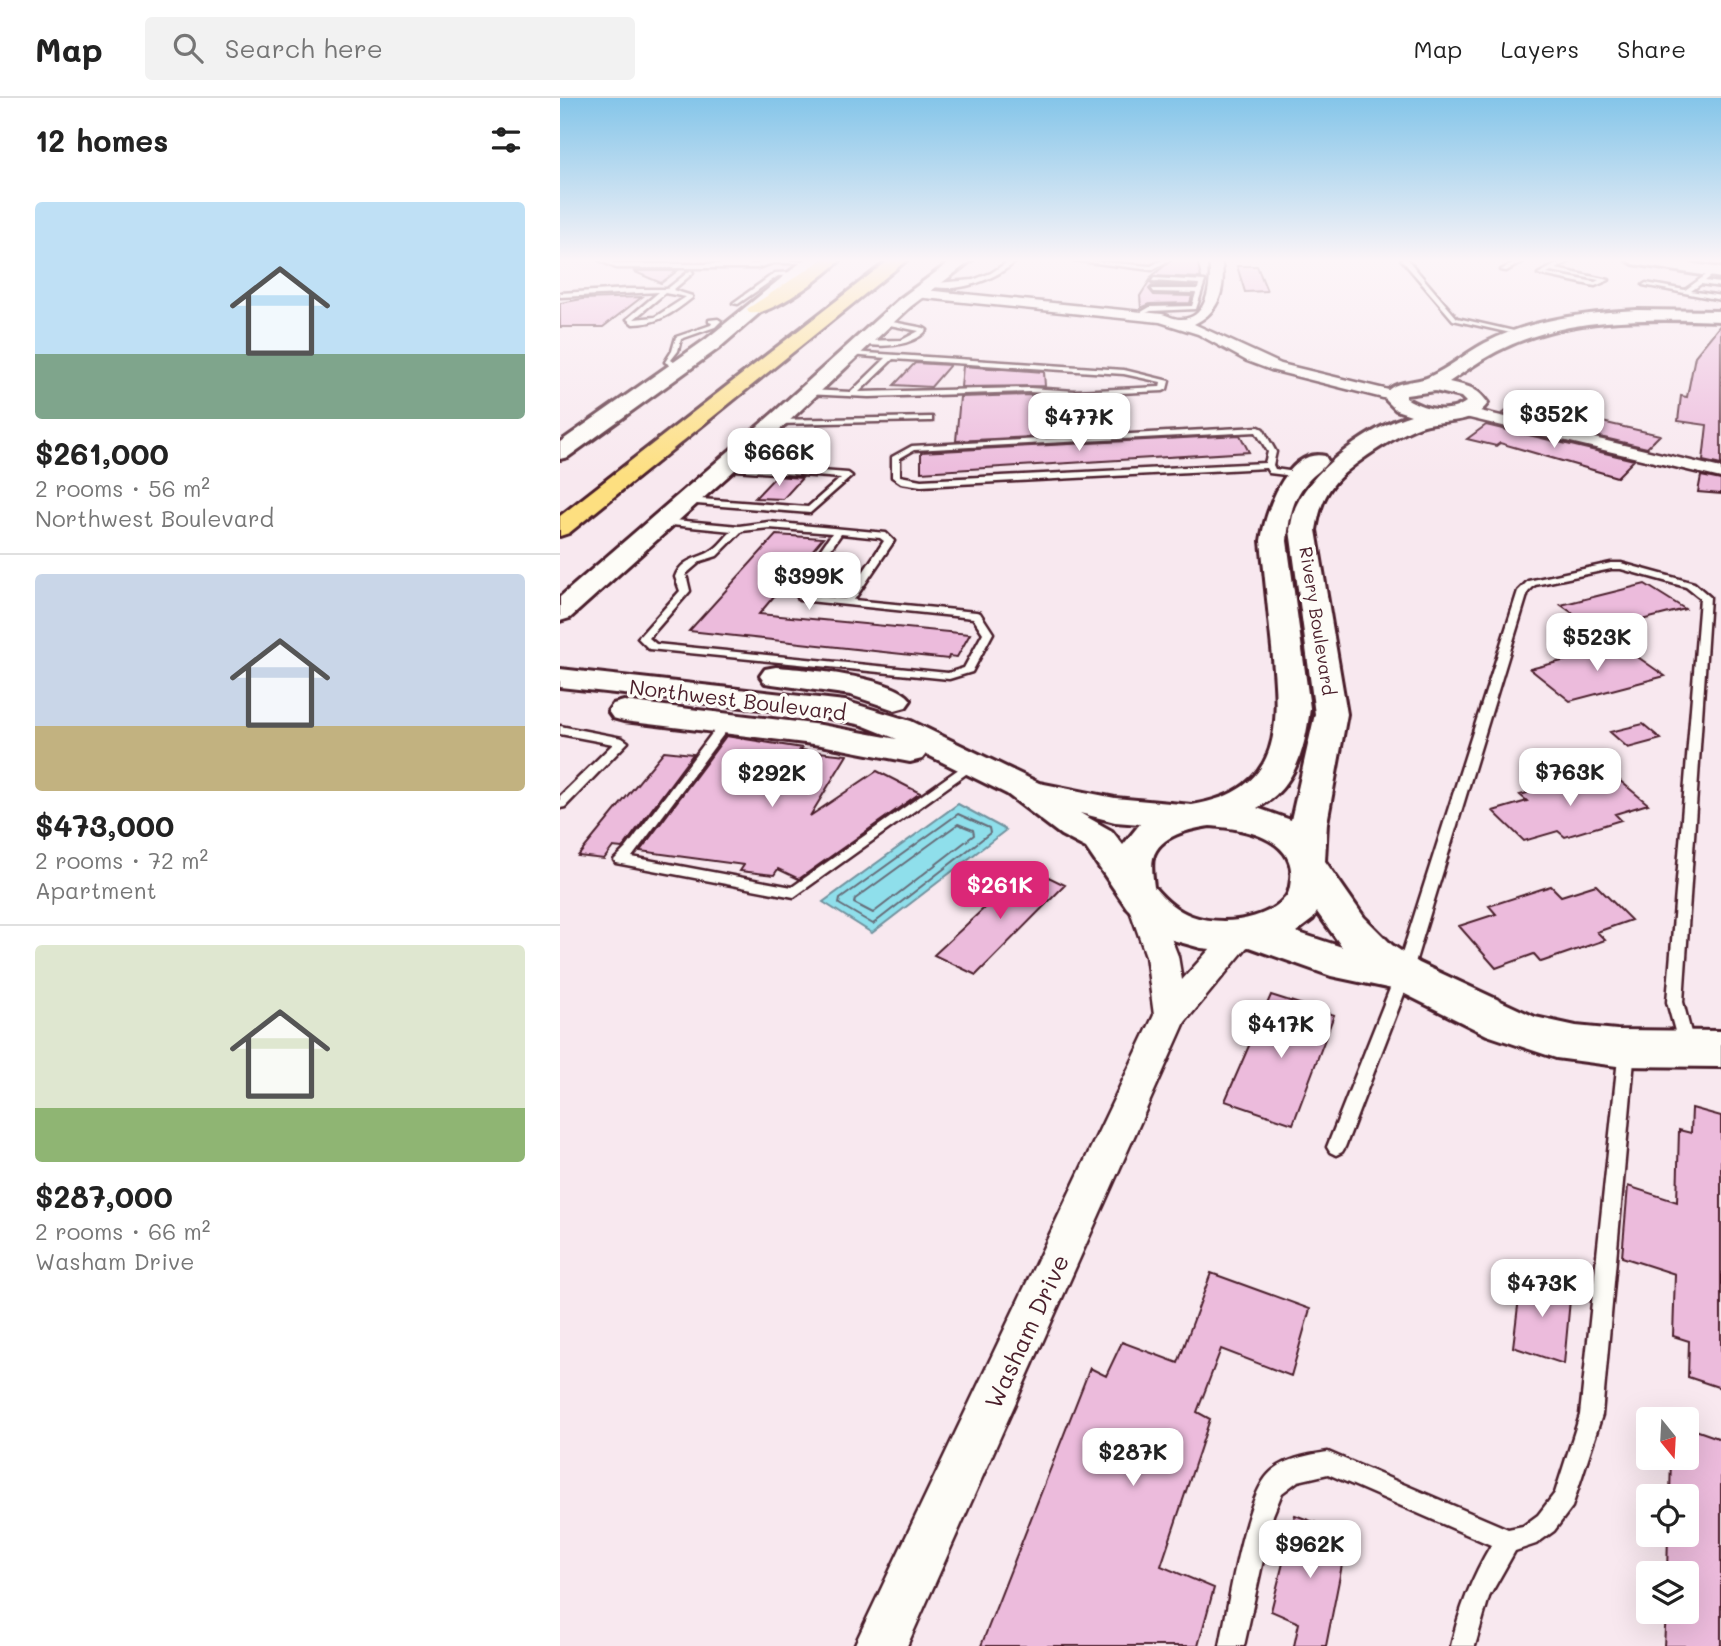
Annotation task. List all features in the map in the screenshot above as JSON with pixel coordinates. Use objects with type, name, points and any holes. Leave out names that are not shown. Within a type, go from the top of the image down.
[{"type":"highway","points":[[560,528],[808,331]]},
{"type":"highway","points":[[856,339],[863,331]]},
{"type":"highway","points":[[682,430],[762,392]]},
{"type":"street","points":[[560,452],[727,331]]},
{"type":"street","points":[[560,612],[808,392],[856,339],[868,331]]},
{"type":"street","points":[[1202,331],[1252,358],[1276,367],[1396,399],[1412,410],[1458,406],[1721,473]]},
{"type":"street","points":[[1426,384],[1435,382],[1497,344],[1534,331]]},
{"type":"street","points":[[1458,406],[1473,378],[1486,367],[1511,352],[1571,331]]},
{"type":"street","points":[[1426,384],[1458,406]]},
{"type":"street","name":"Rivery Boulevard","points":[[1200,815],[1240,805],[1271,783],[1291,736],[1294,708],[1291,671],[1274,541],[1279,507],[1407,387],[1426,384]]},
{"type":"street","name":"Rivery Boulevard","points":[[1312,476],[1385,433],[1458,406]]},
{"type":"street","name":"Rivery Boulevard","points":[[1309,866],[1308,818],[1329,738],[1331,714],[1310,562],[1303,530],[1312,476]]},
{"type":"street","points":[[1278,562],[1310,562]]},
{"type":"street","points":[[561,660],[786,669],[874,691],[949,724],[974,764]]},
{"type":"street","name":"Northwest Boulevard","points":[[561,660],[861,714],[901,729],[1026,790],[1080,830],[1101,841],[1138,895]]},
{"type":"street","points":[[1291,671],[1326,671]]},
{"type":"street","points":[[560,704],[821,735],[974,764]]},
{"type":"street","name":"Northwest Boulevard","points":[[1026,790],[1115,810],[1200,815]]},
{"type":"street","points":[[1171,1015],[1162,956],[1130,874],[1134,855],[1145,838],[1164,825],[1200,815],[1260,821],[1280,831],[1297,844],[1309,866],[1356,933],[1375,954],[1403,976],[1499,1022],[1553,1039],[1627,1049],[1704,1049]]},
{"type":"street","points":[[1138,895],[1160,918],[1184,929],[1212,935],[1247,934],[1280,923],[1298,909],[1309,891],[1309,866]]},
{"type":"street","points":[[1247,934],[1331,960],[1403,976]]},
{"type":"street","name":"Washam Drive","points":[[880,1646],[1171,1015],[1247,934]]},
{"type":"lane","points":[[679,368],[667,361],[675,351],[678,338],[700,331]]},
{"type":"lane","points":[[856,339],[896,343],[918,337],[923,331]]},
{"type":"lane","points":[[1512,331],[1524,334]]},
{"type":"lane","points":[[808,392],[853,394],[1030,390],[1075,393],[1163,389],[1165,381],[1135,374],[891,357],[856,339]]},
{"type":"lane","points":[[853,394],[891,357]]},
{"type":"lane","points":[[1125,391],[1135,374]]},
{"type":"lane","points":[[775,422],[929,419]]},
{"type":"lane","points":[[1269,465],[922,483],[896,477],[896,457],[912,448],[1259,429],[1272,452],[1269,465],[1272,471],[1312,476]]},
{"type":"lane","points":[[687,501],[810,510],[848,476],[725,467]]},
{"type":"lane","points":[[664,522],[739,529],[769,525],[883,535],[889,541],[847,603]]},
{"type":"lane","points":[[739,529],[714,554],[698,559],[681,573],[685,591],[643,638],[653,647],[786,669],[949,676],[968,670],[988,634],[975,615],[803,598],[799,588],[838,532]]},
{"type":"lane","points":[[1336,1147],[1403,976],[1523,590],[1532,583],[1611,566],[1631,567],[1690,585],[1703,592],[1705,597],[1675,1002],[1704,1049]]},
{"type":"lane","points":[[726,723],[632,850],[621,860],[794,892],[974,764]]},
{"type":"lane","points":[[560,730],[622,741],[560,804]]},
{"type":"lane","points":[[1463,1646],[1469,1615],[1486,1572],[1508,1541],[1528,1535],[1546,1523],[1564,1499],[1591,1415],[1627,1049]]},
{"type":"lane","points":[[1232,1646],[1263,1511],[1275,1484],[1302,1467],[1328,1463],[1508,1541]]},
{"type":"water","points":[[958,804],[1006,830],[872,933],[823,902]]},
{"type":"building","points":[[1715,331],[1721,331],[1721,465],[1703,461],[1707,425],[1678,421],[1681,396],[1687,397],[1695,356]]},
{"type":"building","points":[[915,363],[950,365],[931,387],[894,385]]},
{"type":"building","points":[[963,366],[1044,372],[1045,386],[961,387]]},
{"type":"building","points":[[1045,396],[1048,436],[956,441],[960,397]]},
{"type":"building","points":[[1518,402],[1660,435],[1647,448],[1502,414]]},
{"type":"building","points":[[1486,425],[1634,460],[1617,477],[1500,443],[1496,446],[1467,439]]},
{"type":"building","points":[[1240,435],[1249,452],[921,472],[921,452]]},
{"type":"building","points":[[776,476],[802,478],[783,499],[755,498]]},
{"type":"building","points":[[1701,476],[1721,480],[1721,494],[1698,492]]},
{"type":"building","points":[[776,535],[823,538],[759,614],[970,634],[957,657],[949,656],[948,659],[689,631]]},
{"type":"building","points":[[1645,584],[1685,609],[1598,631],[1561,605]]},
{"type":"building","points":[[1622,646],[1665,676],[1570,701],[1530,669]]},
{"type":"building","points":[[1643,724],[1661,739],[1628,748],[1610,732]]},
{"type":"building","points":[[726,736],[802,748],[800,750],[847,755],[810,816],[877,771],[920,793],[799,879],[778,869],[774,875],[740,871],[744,865],[640,851]]},
{"type":"building","points":[[664,751],[693,754],[625,845],[622,848],[613,847],[604,859],[578,856]]},
{"type":"building","points":[[1613,775],[1648,804],[1615,814],[1621,820],[1565,837],[1558,831],[1524,841],[1493,811],[1527,801],[1520,795],[1574,780],[1580,784]]},
{"type":"building","points":[[1028,867],[1065,885],[976,975],[934,955]]},
{"type":"building","points":[[1596,885],[1631,920],[1597,932],[1605,940],[1541,962],[1534,954],[1496,968],[1459,926],[1496,914],[1489,906],[1551,886],[1561,896]]},
{"type":"building","points":[[1271,995],[1334,1015],[1293,1124],[1225,1101]]},
{"type":"building","points":[[1692,1108],[1721,1116],[1721,1388],[1688,1377],[1689,1341],[1673,1336],[1675,1274],[1622,1257],[1628,1186],[1677,1202],[1679,1130],[1691,1133]]},
{"type":"building","points":[[1211,1273],[1310,1309],[1291,1376],[1221,1349],[1197,1412],[1210,1419],[1161,1566],[1214,1588],[1198,1646],[981,1646],[1090,1368],[1106,1376],[1122,1342],[1178,1363]]},
{"type":"building","points":[[1522,1273],[1571,1289],[1564,1364],[1513,1347]]},
{"type":"building","points":[[1699,1431],[1721,1439],[1721,1646],[1664,1646],[1665,1624],[1699,1624],[1699,1561],[1667,1561],[1668,1547],[1699,1547],[1699,1484],[1670,1484],[1671,1470],[1699,1470]]},
{"type":"building","points":[[1295,1515],[1348,1535],[1326,1646],[1294,1646],[1299,1623],[1271,1611]]}]
